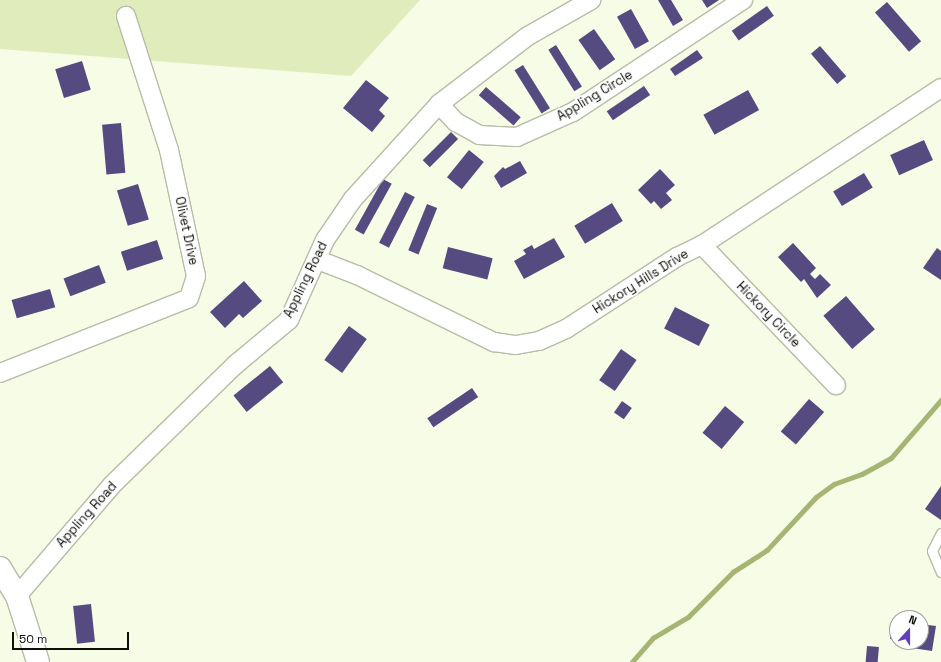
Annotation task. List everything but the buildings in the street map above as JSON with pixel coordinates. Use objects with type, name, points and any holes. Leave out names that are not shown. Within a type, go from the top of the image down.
[{"type":"street","name":"Appling Road","points":[[17,596],[112,485],[235,364],[288,320],[318,260],[325,240],[353,199],[439,104],[528,36],[591,0]]},
{"type":"street","name":"Appling Circle","points":[[439,104],[456,122],[479,135],[517,136],[573,112],[743,0]]},
{"type":"street","name":"Olivet Drive","points":[[0,373],[189,298],[196,276],[169,150],[126,16]]},
{"type":"street","name":"Hickory Hills Drive","points":[[318,260],[357,275],[494,342],[516,345],[539,341],[566,329],[677,257],[702,245],[941,88]]},
{"type":"street","name":"Hickory Circle","points":[[702,245],[836,385]]},
{"type":"street","points":[[0,568],[17,596],[38,662]]},
{"type":"lane","points":[[941,533],[932,551],[941,572]]},
{"type":"green space","points":[[0,0],[420,0],[351,76],[0,49]]},
{"type":"waterway","points":[[632,662],[653,638],[688,617],[733,572],[767,550],[816,497],[834,484],[862,474],[891,458],[941,400]]}]
